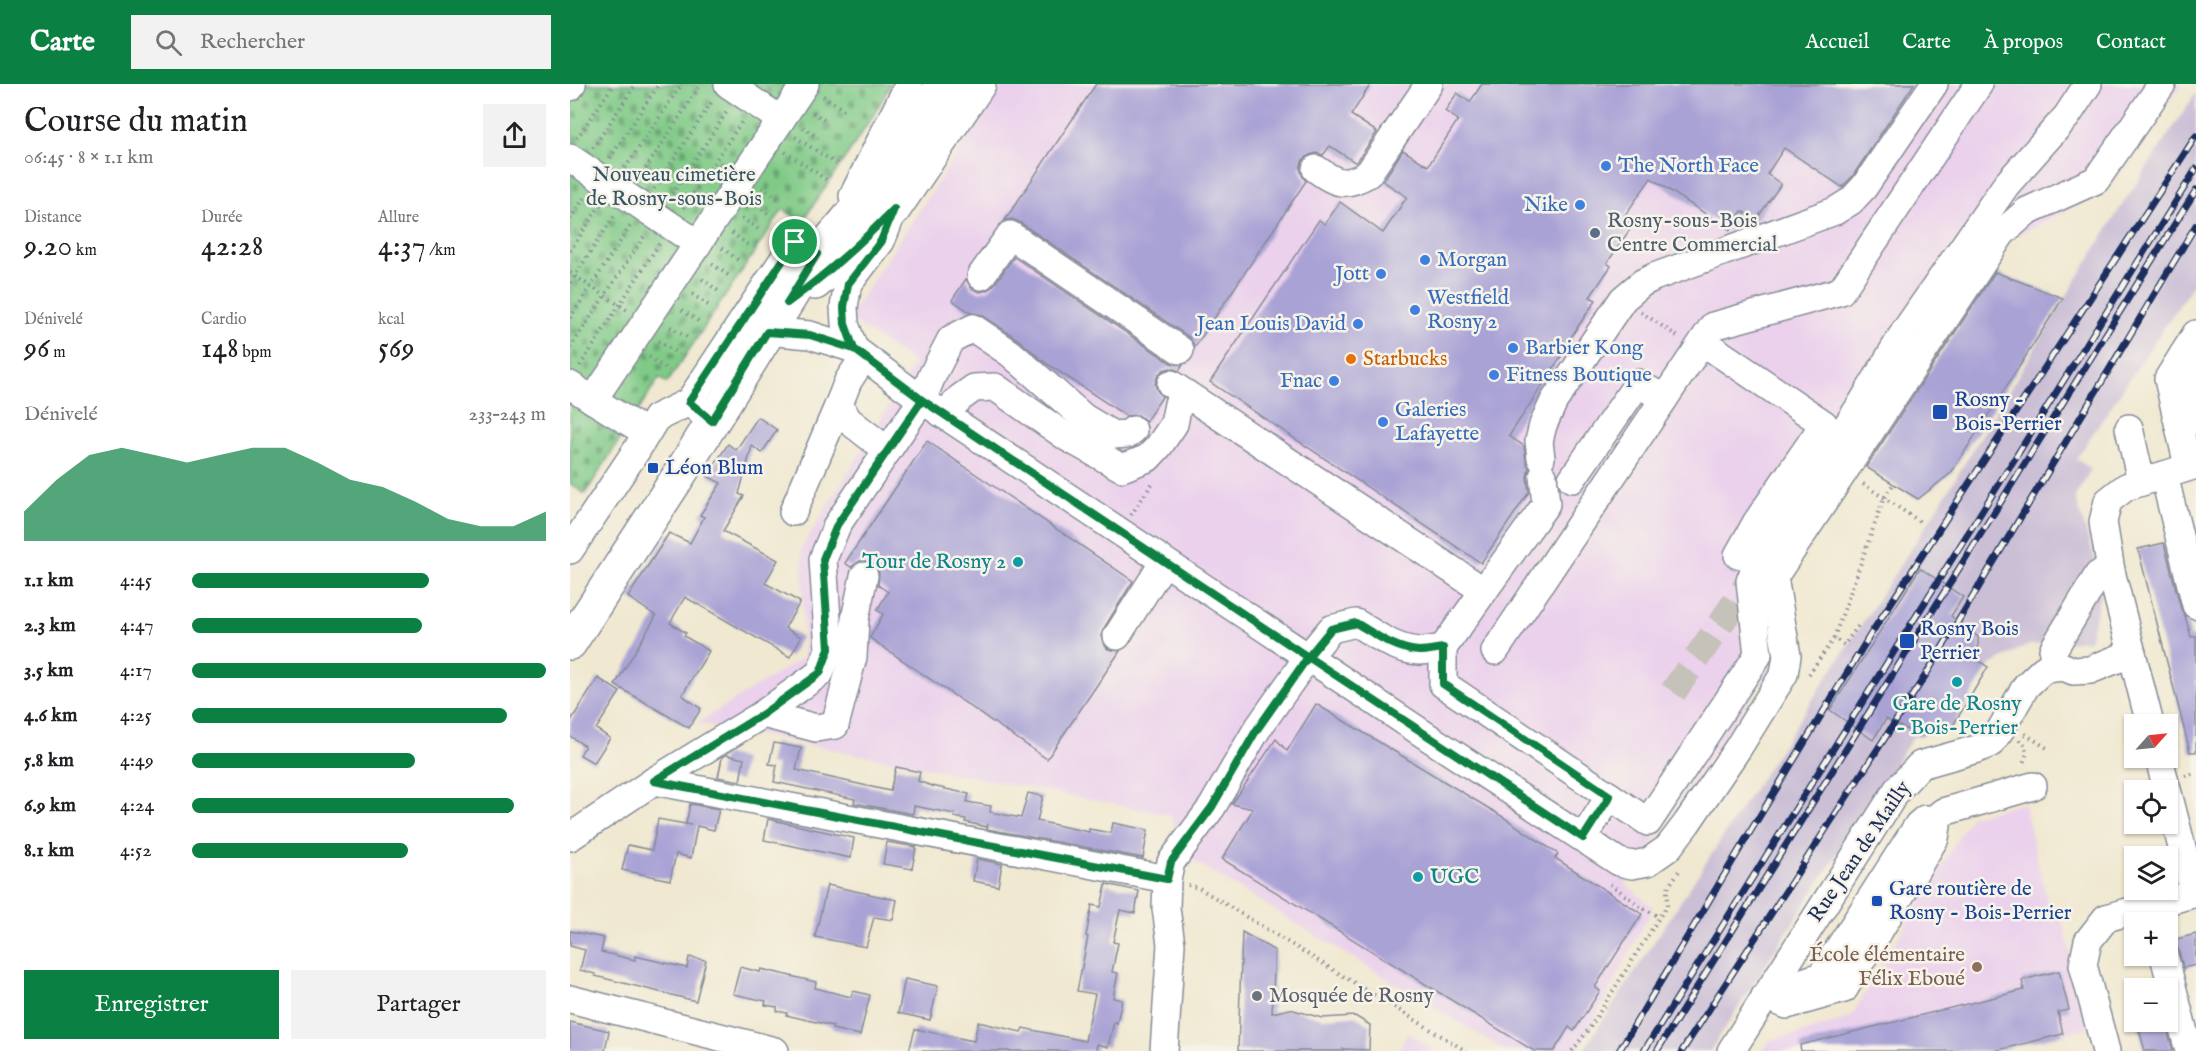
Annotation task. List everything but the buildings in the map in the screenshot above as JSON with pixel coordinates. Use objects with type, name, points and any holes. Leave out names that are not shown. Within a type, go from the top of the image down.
[{"type":"main road","points":[[570,643],[678,477],[700,412],[767,332],[825,246],[908,138],[943,84]]},
{"type":"main road","points":[[787,303],[817,282],[894,209],[979,84]]},
{"type":"street","points":[[728,84],[775,128]]},
{"type":"street","points":[[593,400],[805,84]]},
{"type":"street","points":[[570,550],[656,418],[700,412],[795,242],[825,246],[909,84]]},
{"type":"street","points":[[1316,169],[1335,182],[1354,182],[1368,174],[1429,84]]},
{"type":"street","points":[[1558,478],[1539,441],[1547,413],[1623,299],[1642,283],[1654,277],[1835,211],[1851,201],[1864,187],[1934,84]]},
{"type":"street","points":[[1495,651],[1713,326],[1841,291],[1979,84]]},
{"type":"street","points":[[1665,399],[1638,383],[1558,478],[1484,591],[1443,648],[1443,684],[1648,822],[1758,655],[1750,581],[1758,561],[1862,403],[1905,331],[1972,233],[2006,185],[2067,116],[2088,84]]},
{"type":"street","points":[[767,332],[810,335],[859,353],[922,400],[1164,562],[1619,862],[1632,865],[1648,862],[1668,848],[1687,824],[1784,674],[1787,656],[1774,577],[2002,233],[2027,211],[2096,180],[2162,84]]},
{"type":"street","points":[[581,159],[698,244]]},
{"type":"street","points":[[793,512],[859,353],[845,324],[844,307],[848,284],[881,241],[894,209]]},
{"type":"street","points":[[981,276],[1010,235],[1180,350]]},
{"type":"street","points":[[570,837],[654,781],[763,714],[820,673],[829,649],[823,559],[837,525],[922,400],[951,339],[974,328],[1010,353],[1083,417],[1103,438],[1124,449],[1142,442],[1163,426],[1170,397]]},
{"type":"street","points":[[1703,342],[1824,424],[1756,523],[1738,555]]},
{"type":"street","points":[[2189,344],[2196,421]]},
{"type":"street","points":[[2189,344],[2168,379],[2172,472],[2196,605]]},
{"type":"street","points":[[570,385],[593,400],[642,442]]},
{"type":"street","points":[[944,415],[960,398],[974,388],[995,387],[1068,438],[1122,468],[1148,458],[1174,424],[1170,397]]},
{"type":"street","points":[[1170,397],[1484,591]]},
{"type":"street","points":[[839,404],[848,420],[875,441]]},
{"type":"street","points":[[1083,417],[1113,435],[1128,434],[1133,430]]},
{"type":"street","points":[[2129,428],[2172,472]]},
{"type":"street","points":[[2147,714],[2111,571],[2103,522],[2108,501],[2126,487],[2172,472]]},
{"type":"street","points":[[1117,636],[1164,562]]},
{"type":"street","points":[[2111,571],[2098,575],[2053,650],[2053,666],[2064,666],[2073,671],[2090,670],[2132,653]]},
{"type":"street","points":[[835,725],[852,657],[855,619],[864,576]]},
{"type":"street","points":[[1164,1051],[1171,944],[1166,908],[1167,879],[1171,862],[1212,807],[1256,731],[1308,657],[1331,629],[1356,623],[1386,642],[1417,651],[1443,648]]},
{"type":"street","name":"Rue Jean de Mailly","points":[[1731,1051],[1897,790],[1920,765],[1991,743],[2026,686],[2044,669],[2053,666]]},
{"type":"street","points":[[789,696],[800,713],[815,716],[835,725]]},
{"type":"street","points":[[763,714],[816,728],[835,725]]},
{"type":"street","points":[[654,781],[1167,879]]},
{"type":"street","points":[[1780,974],[1796,984],[1821,976],[1918,825],[1925,819],[1933,820],[1943,812],[2033,786]]},
{"type":"street","points":[[1583,838],[1610,796]]},
{"type":"street","points":[[1766,996],[1787,1005],[1844,989],[1935,838],[1937,826],[1933,820]]},
{"type":"street","points":[[2155,912],[2195,893],[2178,832]]},
{"type":"street","points":[[2106,1051],[2083,964],[2088,941],[2106,918],[2124,916]]},
{"type":"street","points":[[2167,966],[2189,1051]]},
{"type":"street","points":[[570,999],[776,1051]]},
{"type":"path","points":[[570,219],[581,159],[614,84]]},
{"type":"path","points":[[581,159],[636,84]]},
{"type":"path","points":[[581,159],[659,84]]},
{"type":"path","points":[[775,128],[837,164]]},
{"type":"path","points":[[775,128],[827,180]]},
{"type":"path","points":[[570,273],[646,322]]},
{"type":"path","points":[[1861,483],[1922,523]]},
{"type":"path","points":[[1834,638],[1884,498],[1894,483]]},
{"type":"path","points":[[1846,642],[1858,626]]},
{"type":"path","points":[[1969,699],[1992,714]]},
{"type":"path","points":[[2022,733],[2047,748]]},
{"type":"path","points":[[1167,879],[1199,888],[1466,1051]]},
{"type":"path","points":[[1572,1051],[1667,905],[1667,889]]},
{"type":"shaded area","points":[[1003,84],[2182,84],[2107,191],[2009,239],[1762,578],[1770,649],[1768,672],[1625,884],[1653,907],[1578,1051],[1506,1051],[1189,858],[1170,815],[697,723],[804,657],[802,548],[915,363],[848,318]]},
{"type":"shaded area","points":[[2196,93],[2196,280],[2076,459],[2091,469],[2075,497],[2103,585],[2089,640],[2027,645],[1989,666],[1951,729],[1913,737],[1710,1051],[1583,1051],[1935,512],[2119,210]]},
{"type":"shaded area","name":"École élémentaire Félix Eboué","points":[[2024,803],[2051,917],[2061,915],[2088,1028],[1994,1051],[1763,1051],[1770,1040],[1799,1034],[1851,1017],[1971,816]]},
{"type":"shaded area","points":[[1408,1033],[1436,1051],[1398,1051]]},
{"type":"green space","name":"Nouveau cimetière de Rosny-sous-Bois","points":[[570,84],[891,84],[871,119],[802,222],[783,209],[667,383],[659,378],[585,494],[570,483]]},
{"type":"tunnel","points":[[1673,692],[1750,581]]},
{"type":"railway","points":[[1619,1051],[1872,632],[2196,136]]},
{"type":"railway","points":[[1644,1051],[2196,169]]},
{"type":"railway","points":[[1657,1051],[2196,190]]},
{"type":"railway","points":[[1682,1051],[1927,673],[2196,225]]},
{"type":"place","name":"The North Face","points":[[1606,166]]},
{"type":"place","name":"Nike","points":[[1580,205]]},
{"type":"place","name":"Rosny-sous-Bois Centre Commercial","points":[[1595,233]]},
{"type":"place","name":"Morgan","points":[[1425,260]]},
{"type":"place","name":"Jott","points":[[1381,274]]},
{"type":"place","name":"Westfield Rosny 2","points":[[1415,310]]},
{"type":"place","name":"Jean Louis David","points":[[1358,324]]},
{"type":"place","name":"Barbier Kong","points":[[1513,348]]},
{"type":"place","name":"Starbucks","points":[[1351,359]]},
{"type":"place","name":"Fitness Boutique","points":[[1494,375]]},
{"type":"place","name":"Fnac","points":[[1334,381]]},
{"type":"place","name":"Rosny - Bois-Perrier","points":[[1940,412]]},
{"type":"place","name":"Galeries Lafayette","points":[[1383,422]]},
{"type":"place","name":"Léon Blum","points":[[653,468]]},
{"type":"place","name":"Tour de Rosny 2","points":[[1018,562]]},
{"type":"place","name":"Rosny Bois Perrier","points":[[1907,641]]},
{"type":"place","name":"Gare de Rosny - Bois-Perrier","points":[[1957,682]]},
{"type":"place","name":"UGC","points":[[1418,877]]},
{"type":"place","name":"Gare routière de Rosny - Bois-Perrier","points":[[1877,901]]},
{"type":"place","name":"École élémentaire Félix Eboué","points":[[1977,967]]},
{"type":"place","name":"Mosquée de Rosny","points":[[1257,996]]},
{"type":"route","points":[[795,242],[689,402],[712,421],[767,332],[794,332],[810,335],[854,349],[922,400],[837,525],[823,559],[829,649],[820,673],[763,714],[654,781],[1167,879],[1171,862],[1212,807],[1256,731],[1308,657],[1583,838],[1610,796],[1443,684],[1443,648],[1417,651],[1386,642],[1356,623],[1331,629],[1308,657],[922,400],[864,357],[854,349],[845,324],[844,307],[848,284],[881,241],[894,209],[817,282],[787,303],[817,254],[795,242]]}]
